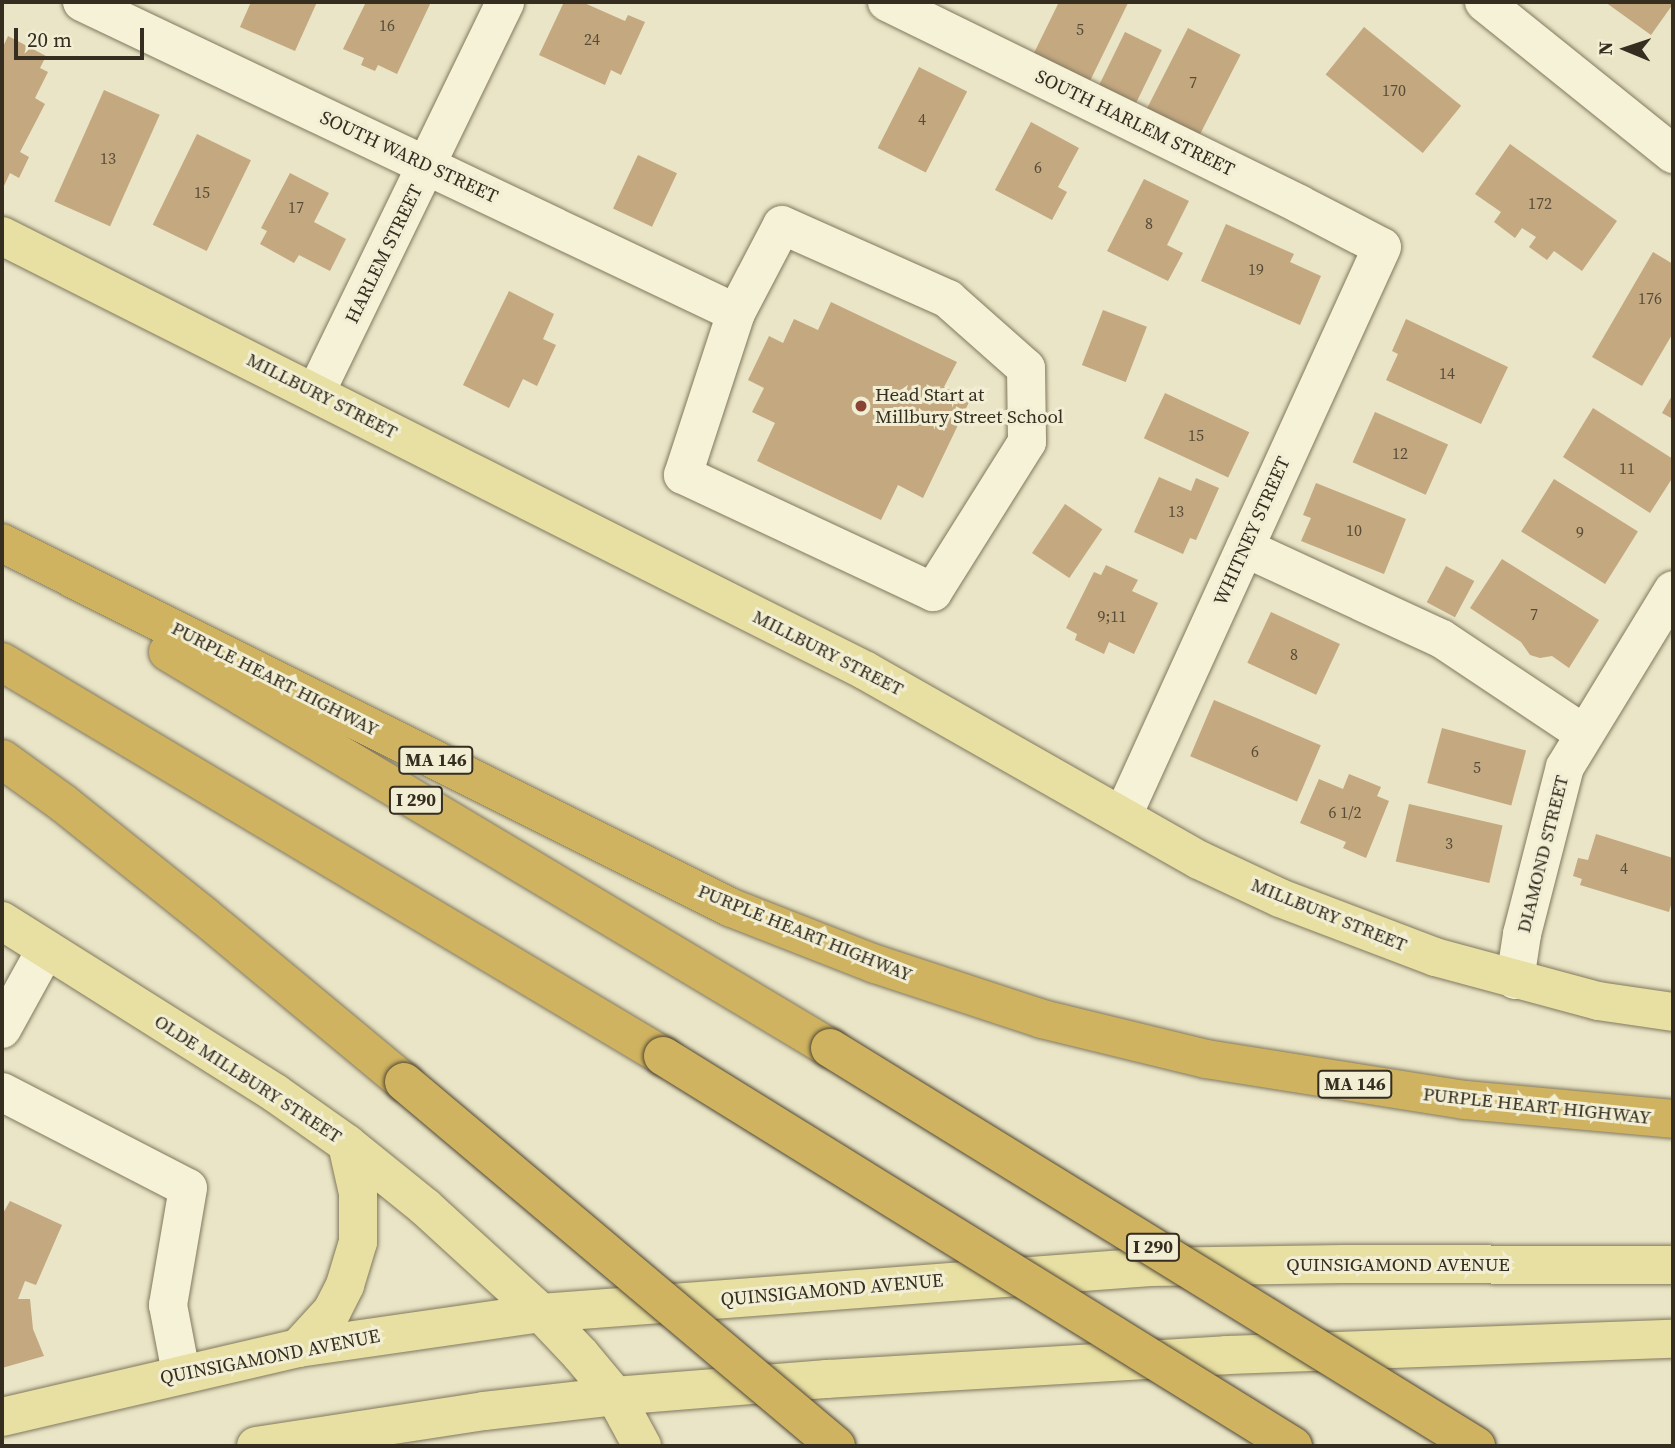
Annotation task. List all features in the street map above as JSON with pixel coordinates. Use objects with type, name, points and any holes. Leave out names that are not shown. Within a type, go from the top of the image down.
[{"type":"highway","name":"PURPLE HEART HIGHWAY","points":[[2,543],[732,908],[876,964],[1042,1019],[1206,1059],[1324,1080],[1465,1100],[1673,1119]]},
{"type":"highway","name":"I 290","points":[[2,552],[830,1048],[1476,1446]]},
{"type":"highway","points":[[2,662],[663,1056],[1293,1446]]},
{"type":"highway","points":[[2,759],[139,864],[404,1082],[836,1446]]},
{"type":"main road","name":"MILLBURY STREET","points":[[2,236],[866,671],[1199,860],[1280,898],[1436,957],[1598,1001],[1673,1012]]},
{"type":"main road","name":"OLDE MILLBURY STREET","points":[[2,921],[275,1093],[347,1144],[425,1207],[541,1313],[615,1396],[642,1446]]},
{"type":"main road","points":[[298,1348],[332,1311],[345,1285],[358,1242],[358,1193],[347,1144]]},
{"type":"main road","name":"QUINSIGAMOND AVENUE","points":[[2,1417],[181,1373],[298,1348],[541,1313],[1150,1267],[1344,1264],[1673,1265]]},
{"type":"main road","points":[[256,1446],[392,1423],[615,1396],[827,1379],[1199,1357],[1673,1339]]},
{"type":"street","name":"SOUTH WARD STREET","points":[[82,2],[736,313]]},
{"type":"street","name":"HARLEM STREET","points":[[316,392],[505,2]]},
{"type":"street","name":"SOUTH HARLEM STREET","points":[[887,2],[1288,198],[1382,247]]},
{"type":"street","points":[[1484,2],[1673,154]]},
{"type":"street","points":[[782,225],[948,299],[1026,368],[1027,442],[933,592],[683,475],[736,313],[782,225]]},
{"type":"street","name":"WHITNEY STREET","points":[[1123,815],[1382,247]]},
{"type":"street","points":[[1245,548],[1441,639],[1583,733]]},
{"type":"street","name":"DIAMOND STREET","points":[[1516,980],[1522,934],[1565,767],[1583,733],[1673,590]]},
{"type":"street","points":[[2,1029],[46,949]]},
{"type":"street","points":[[2,1092],[188,1188],[168,1305],[181,1373]]},
{"type":"building","points":[[251,2],[317,2],[295,51],[240,27]]},
{"type":"building","points":[[366,2],[431,2],[397,74],[378,65],[375,71],[361,65],[364,58],[343,49]]},
{"type":"building","points":[[564,2],[582,2],[625,21],[628,15],[645,22],[621,75],[611,70],[605,85],[539,55]]},
{"type":"building","points":[[1059,2],[1128,3],[1089,83],[1033,55]]},
{"type":"building","points":[[1605,2],[1673,2],[1673,4],[1651,35]]},
{"type":"building","points":[[1364,27],[1461,106],[1423,153],[1326,74]]},
{"type":"building","points":[[1188,28],[1241,55],[1199,136],[1147,109]]},
{"type":"building","points":[[1125,32],[1162,50],[1136,104],[1099,86]]},
{"type":"building","points":[[8,36],[46,56],[40,68],[48,72],[35,98],[45,104],[20,152],[29,157],[19,178],[10,173],[2,190],[2,49]]},
{"type":"building","points":[[919,67],[967,92],[926,173],[878,148]]},
{"type":"building","points":[[104,90],[160,115],[110,226],[54,201]]},
{"type":"building","points":[[1031,122],[1079,148],[1058,187],[1067,192],[1052,220],[995,190]]},
{"type":"building","points":[[197,134],[251,160],[207,251],[153,225]]},
{"type":"building","points":[[1510,144],[1617,221],[1582,271],[1554,251],[1547,260],[1529,247],[1536,237],[1522,228],[1515,238],[1494,222],[1501,212],[1475,194]]},
{"type":"building","points":[[638,155],[677,173],[652,227],[613,208]]},
{"type":"building","points":[[290,173],[329,193],[314,222],[346,239],[330,271],[299,255],[294,263],[260,244],[267,231],[261,228]]},
{"type":"building","points":[[1144,179],[1189,201],[1167,245],[1183,253],[1168,281],[1107,251]]},
{"type":"building","points":[[1226,224],[1294,254],[1290,262],[1321,276],[1300,325],[1201,281]]},
{"type":"building","points":[[1653,252],[1673,264],[1673,333],[1642,386],[1592,357]]},
{"type":"building","points":[[509,291],[554,314],[543,339],[556,345],[537,386],[523,379],[509,408],[463,385]]},
{"type":"building","name":"Head Start at Millbury Street School","points":[[831,302],[957,362],[944,387],[970,400],[923,498],[898,485],[881,520],[757,461],[775,423],[752,412],[764,388],[748,380],[769,336],[783,343],[794,319],[818,330]]},
{"type":"building","points":[[1103,310],[1147,327],[1126,382],[1082,365]]},
{"type":"building","points":[[1406,319],[1508,367],[1481,424],[1386,380],[1398,354],[1392,351]]},
{"type":"building","points":[[1165,393],[1249,432],[1228,478],[1144,438]]},
{"type":"building","points":[[1673,394],[1673,419],[1662,413]]},
{"type":"building","points":[[1593,408],[1673,459],[1673,477],[1650,513],[1563,457]]},
{"type":"building","points":[[1375,412],[1448,445],[1426,495],[1353,462]]},
{"type":"building","points":[[1159,477],[1191,491],[1196,478],[1219,488],[1196,540],[1190,538],[1183,554],[1134,532]]},
{"type":"building","points":[[1554,479],[1638,531],[1605,584],[1521,532]]},
{"type":"building","points":[[1316,483],[1406,519],[1384,574],[1301,541],[1311,518],[1303,515]]},
{"type":"building","points":[[1065,504],[1102,529],[1069,578],[1032,553]]},
{"type":"building","points":[[1502,559],[1599,620],[1569,668],[1552,656],[1540,658],[1530,655],[1521,642],[1470,608]]},
{"type":"building","points":[[1106,565],[1138,580],[1132,591],[1158,603],[1134,654],[1109,642],[1104,654],[1075,640],[1077,634],[1066,628],[1094,572],[1101,575]]},
{"type":"building","points":[[1446,566],[1474,581],[1455,617],[1427,602]]},
{"type":"building","points":[[1271,612],[1340,644],[1316,695],[1247,663]]},
{"type":"building","points":[[1214,700],[1321,745],[1297,801],[1190,756]]},
{"type":"building","points":[[1442,728],[1526,751],[1511,806],[1427,783]]},
{"type":"building","points":[[1349,774],[1381,787],[1377,796],[1389,801],[1366,858],[1343,848],[1346,842],[1300,823],[1319,779],[1343,789]]},
{"type":"building","points":[[1409,804],[1503,826],[1489,883],[1396,861]]},
{"type":"building","points":[[1596,834],[1673,858],[1673,898],[1669,912],[1580,885],[1582,879],[1573,876],[1578,858],[1588,860]]},
{"type":"building","points":[[10,1201],[62,1225],[36,1285],[25,1281],[18,1299],[30,1299],[33,1329],[44,1356],[2,1368],[2,1215]]},
{"type":"place","name":"Head Start at Millbury Street School","points":[[861,406]]}]
